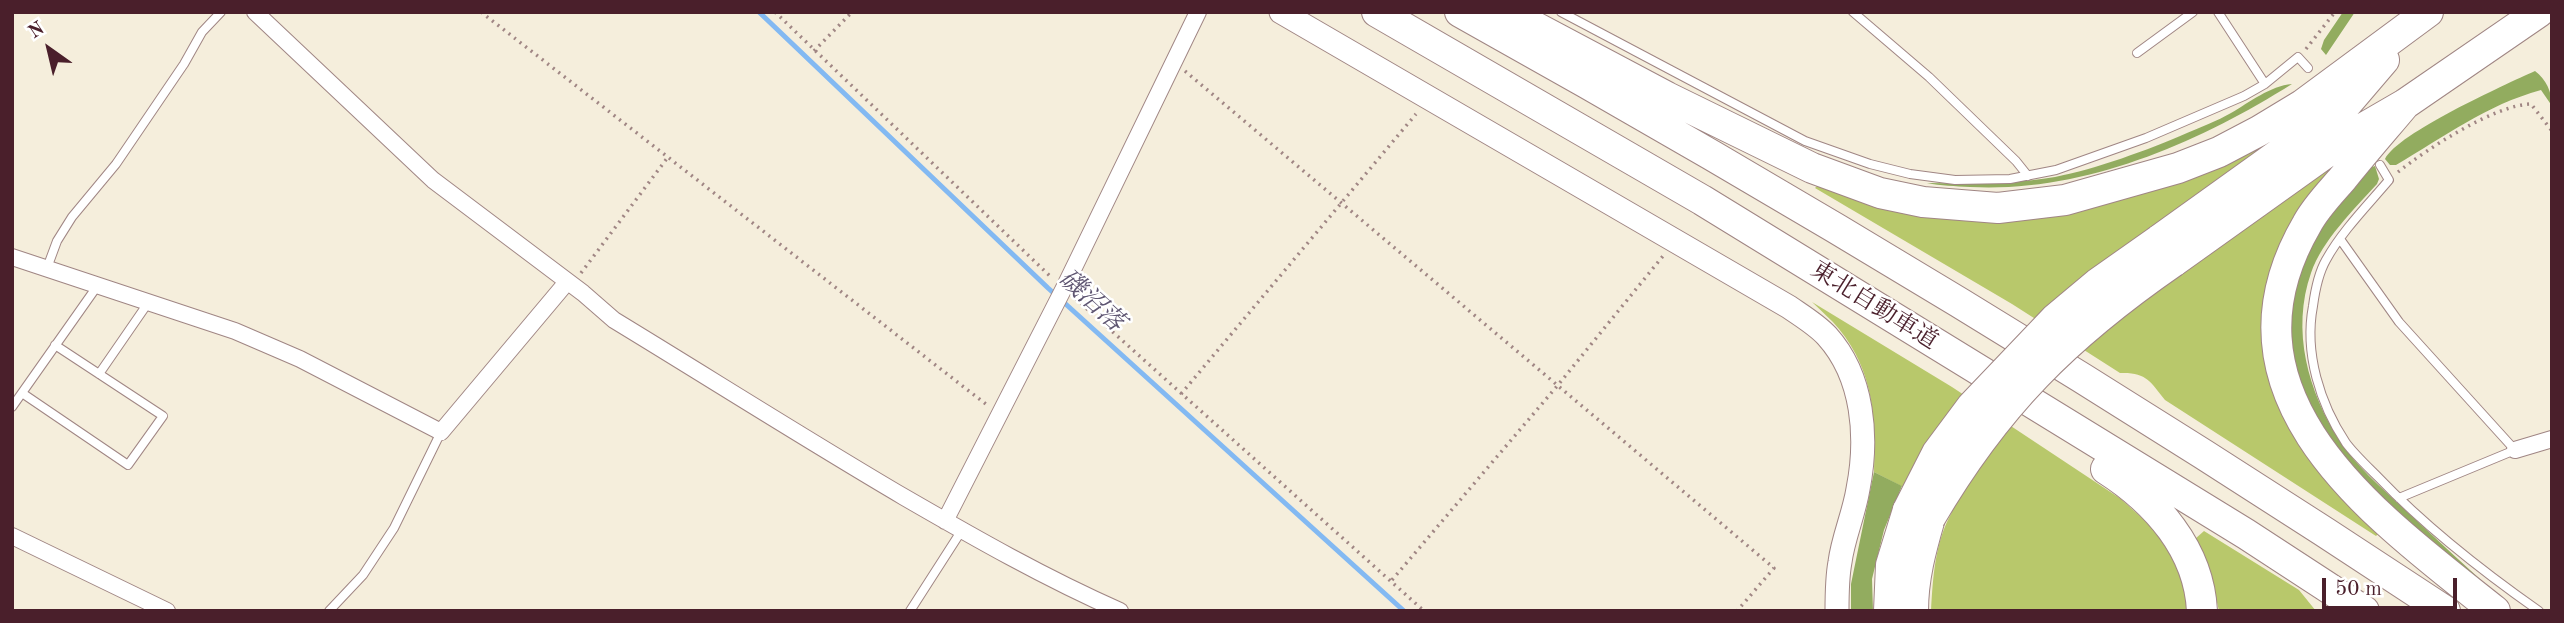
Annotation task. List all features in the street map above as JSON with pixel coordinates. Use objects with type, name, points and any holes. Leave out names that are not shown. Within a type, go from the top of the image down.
[{"type":"highway","name":"東北自動車道","points":[[1377,12],[1702,200],[2246,534],[2364,611]]},
{"type":"highway","name":"東北自動車道","points":[[1460,12],[1721,159],[1991,323],[2318,526],[2445,611]]},
{"type":"highway","points":[[1507,12],[1667,97],[1812,168],[1880,193],[1923,202],[1997,208],[2065,200],[2178,168],[2219,152],[2302,104],[2422,18]]},
{"type":"highway","points":[[1889,611],[1891,565],[1919,514],[1937,453],[1972,407],[2055,319],[2098,283],[2166,251],[2405,104],[2539,12]]},
{"type":"highway","points":[[2166,251],[2343,108],[2422,18]]},
{"type":"highway","points":[[2405,104],[2307,223],[2284,276],[2277,334],[2280,362],[2286,391],[2298,415],[2319,449],[2348,483],[2415,547],[2495,611]]},
{"type":"highway","points":[[1702,200],[1780,266],[2128,483],[2163,515],[2181,543],[2193,570],[2202,611]]},
{"type":"highway","points":[[1913,611],[1919,554],[1919,514]]},
{"type":"street","points":[[255,12],[433,180],[614,320],[945,521],[1060,585],[1120,611]]},
{"type":"street","points":[[945,521],[1063,290],[1198,12]]},
{"type":"street","points":[[1281,12],[1805,318],[1826,335],[1840,354],[1851,377],[1860,403],[1862,423],[1862,463],[1840,561],[1837,611]]},
{"type":"street","points":[[12,257],[235,331],[300,359],[441,432],[567,282]]},
{"type":"street","points":[[2515,450],[2552,439]]},
{"type":"street","points":[[12,536],[167,611]]},
{"type":"lane","points":[[47,268],[57,241],[72,217],[116,164],[202,33],[221,12]]},
{"type":"lane","points":[[1561,12],[1805,141],[1910,174],[1955,180],[2028,176],[2056,170],[2211,112],[2265,84],[2298,57],[2308,68]]},
{"type":"lane","points":[[1853,12],[1929,77],[2016,161],[2028,176]]},
{"type":"lane","points":[[2137,53],[2193,12]]},
{"type":"lane","points":[[2218,12],[2265,84]]},
{"type":"lane","points":[[2380,165],[2389,180],[2325,261],[2314,298],[2309,338],[2313,367],[2332,419],[2348,445],[2399,498],[2476,566],[2539,611]]},
{"type":"lane","points":[[2340,239],[2399,321],[2515,450],[2399,498]]},
{"type":"lane","points":[[12,407],[98,285]]},
{"type":"lane","points":[[99,374],[148,303]]},
{"type":"lane","points":[[22,393],[128,465],[163,416],[55,345]]},
{"type":"lane","points":[[329,611],[363,575],[394,528],[441,432]]},
{"type":"lane","points":[[910,611],[962,530]]},
{"type":"path","points":[[481,12],[1000,415]]},
{"type":"path","points":[[775,12],[1063,290],[1424,611]]},
{"type":"path","points":[[814,51],[852,12]]},
{"type":"path","points":[[2298,57],[2335,12]]},
{"type":"path","points":[[1174,61],[1774,568],[1737,611]]},
{"type":"path","points":[[1181,394],[1420,109],[1427,97]]},
{"type":"path","points":[[2389,180],[2438,144],[2494,114],[2520,104],[2531,104],[2552,131]]},
{"type":"path","points":[[567,282],[578,276],[668,156]]},
{"type":"path","points":[[1392,580],[1559,385],[1675,241]]},
{"type":"green space","points":[[2343,12],[2355,12],[2326,55],[2321,49],[2324,40]]},
{"type":"green space","points":[[2535,71],[2548,86],[2552,106],[2541,90],[2521,96],[2484,113],[2396,165],[2390,165],[2385,159],[2394,148],[2430,123]]},
{"type":"green space","points":[[2292,84],[2256,106],[2179,144],[2097,173],[2013,187],[1927,183],[2023,181],[2087,169],[2172,139],[2226,116],[2268,91]]},
{"type":"green space","points":[[2326,105],[2358,143],[2267,309],[2381,531],[2376,536],[2165,400],[2147,379],[2136,374],[2120,373],[2012,304],[1815,188],[1819,184],[2017,216]]},
{"type":"green space","points":[[2375,166],[2379,179],[2377,184],[2331,237],[2311,273],[2305,295],[2303,338],[2311,381],[2329,422],[2353,459],[2504,601],[2440,551],[2363,480],[2320,429],[2289,354],[2291,288],[2319,228],[2367,169]]},
{"type":"green space","points":[[1812,302],[1952,387],[2121,499],[2153,528],[2173,559],[2187,595],[2189,611],[1931,611],[1938,547],[1952,512],[1874,472],[1873,415],[1860,362],[1836,325]]},
{"type":"green space","points":[[1874,472],[1902,486],[1884,530],[1872,579],[1873,611],[1851,611],[1851,584]]},
{"type":"green space","points":[[2204,531],[2299,590],[2316,611],[2219,611],[2211,576],[2195,539]]},
{"type":"waterway","name":"磯沼落","points":[[759,12],[1048,288],[1404,611]]}]
